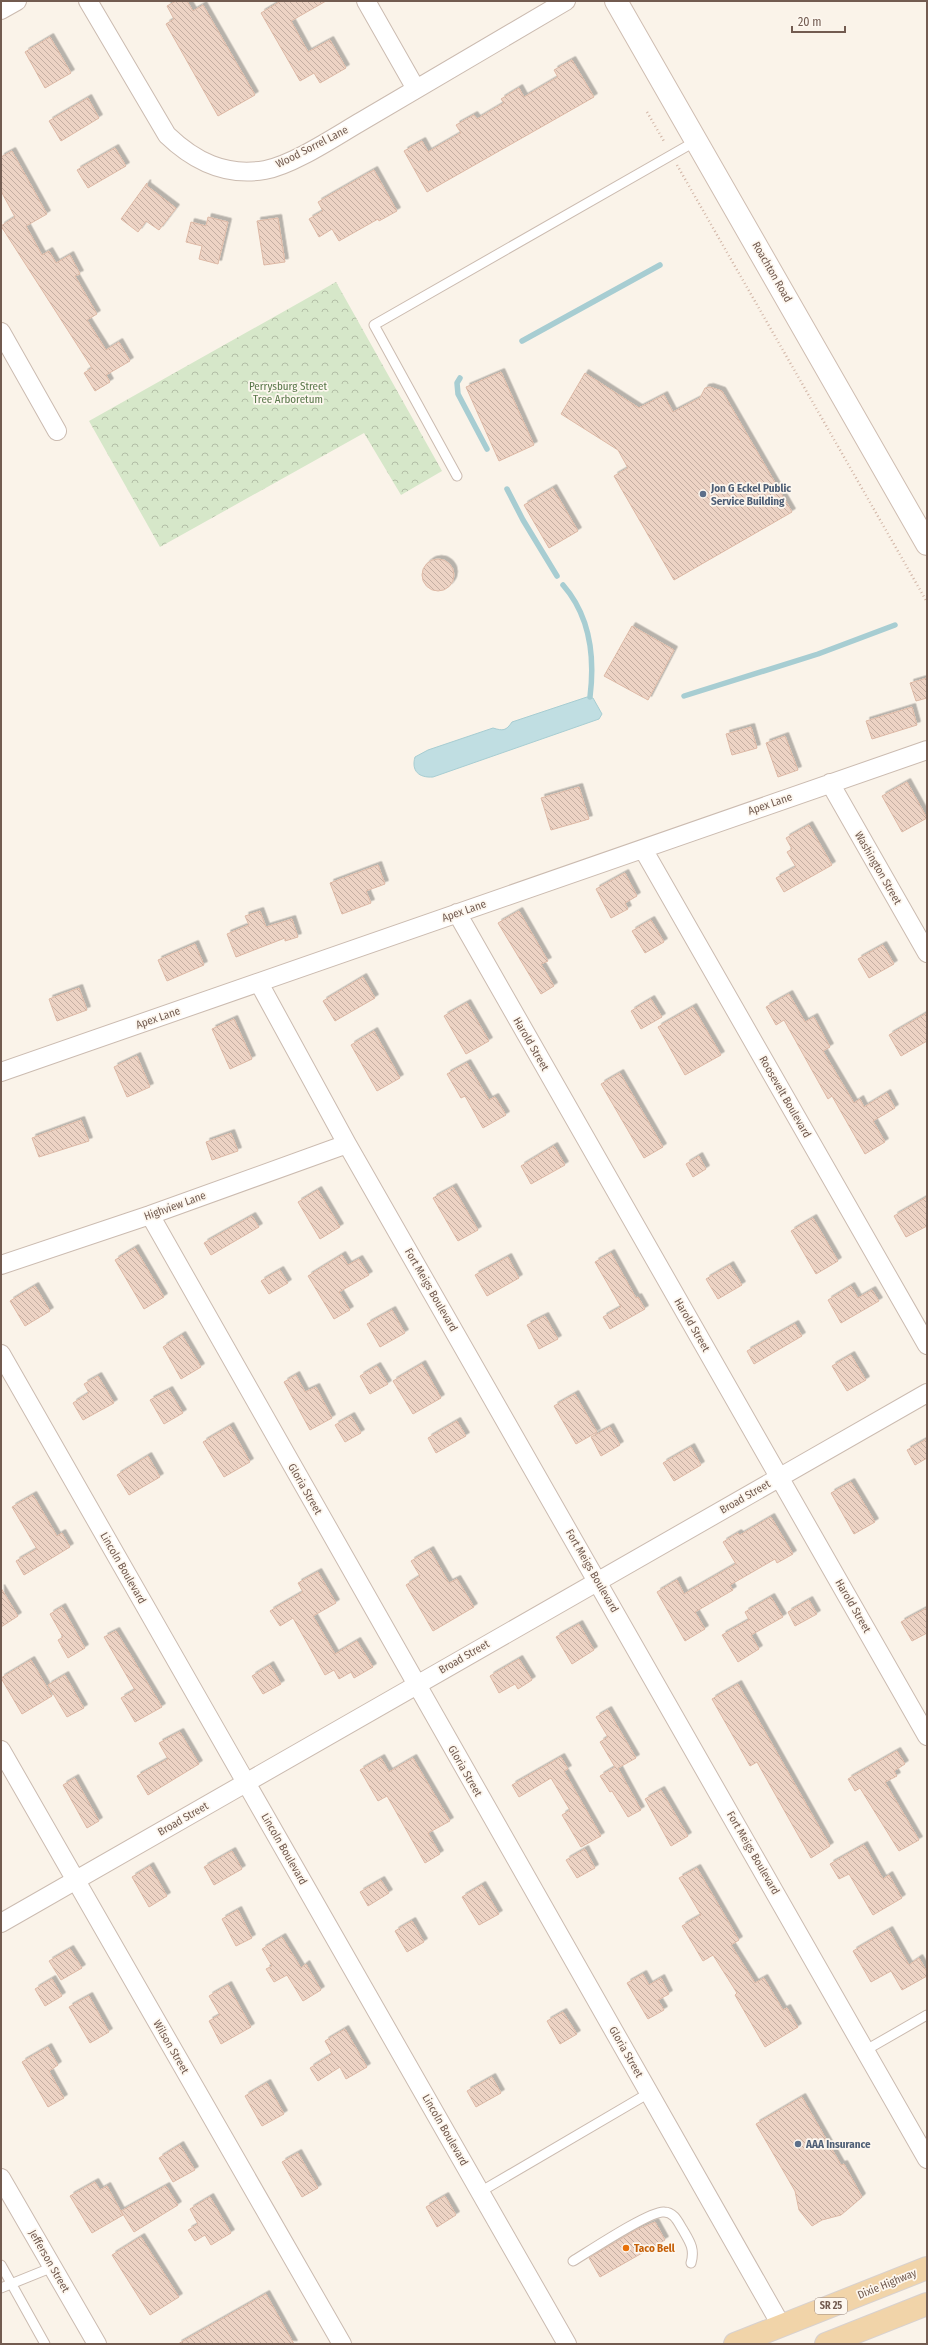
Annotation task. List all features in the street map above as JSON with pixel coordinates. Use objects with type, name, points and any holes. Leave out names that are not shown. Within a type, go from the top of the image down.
[{"type":"main road","name":"Dixie Highway","points":[[735,2344],[927,2268]]},
{"type":"main road","points":[[826,2344],[927,2304]]},
{"type":"street","points":[[1,10],[17,1]]},
{"type":"street","name":"Wood Sorrel Lane","points":[[88,1],[167,135],[182,149],[212,167],[247,171],[265,170],[283,164],[325,142],[566,1]]},
{"type":"street","points":[[366,1],[416,89]]},
{"type":"street","name":"Roachton Road","points":[[616,1],[927,544]]},
{"type":"street","points":[[1,332],[57,431]]},
{"type":"street","name":"Apex Lane","points":[[1,1072],[927,750]]},
{"type":"street","name":"Washington Street","points":[[830,783],[927,953]]},
{"type":"street","name":"Roosevelt Boulevard","points":[[643,849],[927,1345]]},
{"type":"street","name":"Harold Street","points":[[457,913],[927,1736]]},
{"type":"street","name":"Fort Meigs Boulevard","points":[[259,983],[347,1144],[866,2050],[925,2150]]},
{"type":"street","name":"Highview Lane","points":[[1,1265],[150,1215],[347,1144]]},
{"type":"street","name":"Gloria Street","points":[[150,1215],[781,2325]]},
{"type":"street","name":"Lincoln Boulevard","points":[[1,1354],[567,2344]]},
{"type":"street","name":"Broad Street","points":[[1,1923],[416,1684],[927,1393]]},
{"type":"street","name":"Wilson Street","points":[[1,1750],[342,2344]]},
{"type":"street","name":"Jefferson Street","points":[[1,2178],[97,2344]]},
{"type":"lane","points":[[457,476],[374,325],[696,141]]},
{"type":"lane","points":[[866,2050],[927,2015]]},
{"type":"lane","points":[[480,2192],[649,2093]]},
{"type":"lane","points":[[573,2261],[649,2216],[663,2211],[670,2213],[677,2219],[692,2245],[694,2253],[691,2263]]},
{"type":"lane","points":[[1,2265],[45,2344]]},
{"type":"lane","points":[[1,2288],[53,2267]]},
{"type":"path","points":[[647,112],[927,602]]},
{"type":"green space","name":"Perrysburg Street Tree Arboretum","points":[[336,282],[442,471],[401,495],[364,433],[160,547],[89,421]]},
{"type":"water","points":[[587,697],[593,698],[602,714],[599,719],[433,777],[420,775],[415,770],[415,757],[428,750],[493,728],[504,730],[512,722]]},
{"type":"building","points":[[176,1],[187,1],[193,11],[203,5],[255,95],[218,116],[166,24],[174,19],[167,6]]},
{"type":"building","points":[[281,1],[326,1],[291,21],[308,52],[330,40],[346,68],[320,83],[314,73],[300,81],[261,13]]},
{"type":"building","points":[[50,37],[71,73],[45,88],[25,52]]},
{"type":"building","points":[[572,60],[594,97],[427,192],[404,151],[422,141],[428,152],[461,133],[456,125],[474,115],[477,119],[504,103],[501,99],[519,88],[524,97],[558,77],[554,70]]},
{"type":"building","points":[[88,98],[99,118],[61,141],[49,121]]},
{"type":"building","points":[[115,148],[126,166],[88,188],[77,170]]},
{"type":"building","points":[[12,151],[47,214],[26,226],[42,255],[49,251],[56,263],[70,255],[80,274],[75,276],[97,314],[87,320],[106,350],[119,342],[130,361],[106,375],[110,382],[95,391],[84,373],[92,368],[1,226],[15,217],[1,191],[1,157]]},
{"type":"building","points":[[374,170],[397,211],[379,221],[378,219],[339,241],[332,229],[319,237],[309,219],[323,211],[318,202]]},
{"type":"building","points":[[147,183],[147,186],[176,208],[159,230],[146,221],[138,232],[121,219]]},
{"type":"building","points":[[208,217],[228,222],[218,264],[199,259],[202,246],[186,242],[191,222],[206,226]]},
{"type":"building","points":[[278,218],[285,262],[264,265],[257,221]]},
{"type":"building","points":[[501,372],[534,445],[499,461],[466,387]]},
{"type":"building","name":"Jon G Eckel Public Service Building","points":[[585,373],[639,408],[664,395],[673,412],[700,398],[705,388],[710,387],[722,391],[792,512],[674,580],[614,476],[628,468],[618,450],[561,414]]},
{"type":"building","points":[[553,488],[578,531],[549,548],[524,505]]},
{"type":"building","points":[[435,559],[441,559],[450,563],[454,575],[450,587],[441,591],[435,591],[426,587],[422,578],[422,572],[426,563]]},
{"type":"building","points":[[632,626],[674,650],[648,700],[604,676]]},
{"type":"building","points":[[927,678],[927,698],[916,701],[910,683]]},
{"type":"building","points":[[912,707],[917,725],[872,739],[866,721]]},
{"type":"building","points":[[751,727],[757,748],[732,755],[726,734]]},
{"type":"building","points":[[785,736],[798,770],[778,777],[766,743]]},
{"type":"building","points":[[907,782],[927,818],[902,832],[882,796]]},
{"type":"building","points":[[579,787],[589,819],[551,830],[541,798]]},
{"type":"building","points":[[809,825],[832,865],[784,892],[776,878],[796,867],[787,852],[792,849],[786,838]]},
{"type":"building","points":[[378,865],[385,884],[366,891],[371,903],[342,914],[330,883]]},
{"type":"building","points":[[625,873],[637,896],[625,903],[628,909],[611,918],[596,889]]},
{"type":"building","points":[[260,911],[266,927],[292,919],[298,937],[285,941],[285,938],[236,957],[227,934],[249,925],[245,916]]},
{"type":"building","points":[[519,911],[548,961],[541,964],[554,986],[541,994],[498,923]]},
{"type":"building","points":[[651,920],[664,942],[645,953],[632,931]]},
{"type":"building","points":[[195,944],[204,965],[167,981],[158,960]]},
{"type":"building","points":[[883,945],[894,964],[869,978],[858,959]]},
{"type":"building","points":[[363,977],[375,998],[335,1021],[323,1001]]},
{"type":"building","points":[[79,988],[87,1010],[57,1021],[49,999]]},
{"type":"building","points":[[789,994],[805,1022],[814,1017],[830,1047],[823,1051],[854,1103],[860,1099],[864,1107],[887,1093],[895,1108],[873,1121],[885,1142],[865,1154],[832,1096],[828,1099],[784,1020],[776,1025],[766,1007]]},
{"type":"building","points":[[651,999],[662,1017],[641,1029],[631,1011]]},
{"type":"building","points":[[467,1003],[489,1041],[466,1054],[444,1016]]},
{"type":"building","points":[[693,1007],[721,1055],[685,1075],[658,1027]]},
{"type":"building","points":[[927,1013],[927,1041],[901,1056],[889,1035]]},
{"type":"building","points":[[234,1019],[252,1059],[230,1069],[212,1029]]},
{"type":"building","points":[[374,1031],[400,1078],[377,1091],[351,1045]]},
{"type":"building","points":[[137,1056],[150,1087],[127,1097],[114,1067]]},
{"type":"building","points":[[467,1063],[489,1100],[495,1097],[506,1115],[483,1128],[465,1096],[461,1098],[447,1074]]},
{"type":"building","points":[[620,1073],[663,1147],[644,1158],[601,1084]]},
{"type":"building","points":[[81,1120],[89,1141],[39,1157],[32,1138]]},
{"type":"building","points":[[231,1133],[238,1151],[212,1160],[206,1142]]},
{"type":"building","points":[[554,1146],[565,1165],[531,1184],[521,1166]]},
{"type":"building","points":[[699,1156],[706,1169],[693,1177],[686,1164]]},
{"type":"building","points":[[453,1187],[478,1230],[458,1241],[433,1198]]},
{"type":"building","points":[[318,1190],[340,1227],[320,1239],[298,1202]]},
{"type":"building","points":[[927,1197],[927,1226],[906,1237],[894,1216]]},
{"type":"building","points":[[252,1216],[259,1227],[211,1255],[204,1243]]},
{"type":"building","points":[[813,1218],[838,1261],[816,1274],[791,1231]]},
{"type":"building","points":[[135,1248],[164,1297],[144,1309],[115,1260]]},
{"type":"building","points":[[611,1253],[636,1298],[638,1297],[645,1309],[610,1329],[603,1317],[621,1307],[595,1262]]},
{"type":"building","points":[[342,1255],[348,1265],[359,1259],[369,1275],[339,1292],[350,1310],[334,1319],[308,1276]]},
{"type":"building","points":[[508,1257],[519,1278],[487,1296],[475,1275]]},
{"type":"building","points":[[730,1265],[742,1285],[718,1299],[706,1279]]},
{"type":"building","points":[[280,1270],[288,1283],[269,1294],[261,1281]]},
{"type":"building","points":[[35,1286],[50,1311],[25,1326],[10,1301]]},
{"type":"building","points":[[851,1286],[858,1298],[872,1290],[879,1301],[841,1323],[828,1300]]},
{"type":"building","points":[[392,1310],[405,1333],[380,1347],[367,1324]]},
{"type":"building","points":[[545,1316],[558,1339],[539,1349],[527,1325]]},
{"type":"building","points":[[795,1324],[802,1336],[754,1364],[747,1351]]},
{"type":"building","points":[[182,1335],[201,1367],[181,1379],[163,1347]]},
{"type":"building","points":[[851,1355],[866,1380],[847,1391],[832,1366]]},
{"type":"building","points":[[422,1364],[441,1398],[413,1414],[393,1381]]},
{"type":"building","points":[[377,1366],[388,1384],[370,1394],[360,1376]]},
{"type":"building","points":[[296,1375],[305,1392],[316,1387],[332,1418],[310,1430],[284,1382]]},
{"type":"building","points":[[98,1376],[114,1403],[83,1420],[73,1403],[89,1393],[84,1384]]},
{"type":"building","points":[[169,1390],[183,1413],[164,1424],[150,1400]]},
{"type":"building","points":[[575,1394],[597,1432],[576,1444],[554,1406]]},
{"type":"building","points":[[351,1416],[361,1433],[345,1442],[335,1425]]},
{"type":"building","points":[[457,1421],[466,1436],[436,1453],[428,1438]]},
{"type":"building","points":[[230,1426],[250,1462],[224,1477],[203,1442]]},
{"type":"building","points":[[610,1427],[620,1445],[601,1456],[591,1437]]},
{"type":"building","points":[[927,1439],[927,1458],[915,1465],[907,1450]]},
{"type":"building","points":[[691,1447],[701,1465],[674,1481],[663,1463]]},
{"type":"building","points":[[148,1456],[160,1477],[129,1495],[117,1475]]},
{"type":"building","points":[[851,1482],[875,1522],[854,1534],[831,1493]]},
{"type":"building","points":[[33,1495],[57,1536],[62,1533],[70,1547],[24,1575],[16,1561],[37,1549],[12,1507]]},
{"type":"building","points":[[771,1517],[793,1554],[777,1563],[775,1559],[730,1585],[733,1590],[695,1612],[705,1629],[685,1641],[657,1592],[677,1580],[684,1594],[736,1564],[723,1542],[738,1533],[740,1535]]},
{"type":"building","points":[[430,1550],[449,1583],[457,1579],[474,1607],[433,1631],[406,1585],[420,1576],[411,1561]]},
{"type":"building","points":[[318,1572],[336,1603],[313,1616],[335,1654],[357,1641],[373,1667],[354,1678],[351,1672],[339,1679],[334,1670],[325,1675],[293,1618],[280,1626],[270,1611],[303,1592],[298,1583]]},
{"type":"building","points":[[1,1588],[18,1616],[1,1627]]},
{"type":"building","points":[[771,1597],[783,1617],[751,1635],[759,1649],[738,1662],[722,1635],[749,1620],[745,1612]]},
{"type":"building","points":[[809,1600],[817,1614],[795,1626],[788,1612]]},
{"type":"building","points":[[62,1607],[85,1648],[68,1658],[58,1640],[63,1637],[50,1614]]},
{"type":"building","points":[[927,1608],[927,1633],[912,1641],[901,1622]]},
{"type":"building","points":[[579,1624],[594,1650],[572,1664],[556,1637]]},
{"type":"building","points":[[116,1631],[162,1707],[135,1722],[121,1698],[135,1690],[104,1637]]},
{"type":"building","points":[[519,1659],[532,1680],[518,1689],[515,1684],[499,1693],[490,1676]]},
{"type":"building","points":[[31,1660],[52,1696],[22,1714],[1,1678]]},
{"type":"building","points":[[270,1665],[281,1684],[263,1694],[252,1676]]},
{"type":"building","points":[[65,1675],[84,1708],[67,1717],[48,1685]]},
{"type":"building","points":[[738,1684],[830,1846],[811,1858],[757,1762],[750,1766],[712,1699]]},
{"type":"building","points":[[608,1710],[636,1758],[618,1768],[641,1810],[628,1817],[612,1791],[610,1792],[600,1776],[615,1767],[600,1742],[608,1737],[596,1717]]},
{"type":"building","points":[[180,1732],[199,1764],[148,1795],[137,1776],[168,1759],[159,1743]]},
{"type":"building","points":[[897,1751],[905,1764],[894,1771],[897,1776],[885,1782],[919,1840],[899,1851],[860,1788],[855,1791],[848,1779]]},
{"type":"building","points":[[561,1757],[568,1769],[564,1771],[601,1836],[581,1847],[562,1815],[570,1810],[551,1778],[519,1797],[512,1785]]},
{"type":"building","points":[[381,1758],[389,1772],[413,1758],[450,1821],[428,1833],[440,1854],[425,1863],[387,1796],[378,1801],[360,1770]]},
{"type":"building","points":[[75,1778],[99,1821],[87,1828],[63,1785]]},
{"type":"building","points":[[661,1790],[688,1836],[671,1846],[645,1799]]},
{"type":"building","points":[[864,1845],[883,1879],[889,1875],[902,1898],[873,1915],[849,1874],[839,1879],[830,1864]]},
{"type":"building","points":[[585,1849],[595,1868],[577,1878],[566,1860]]},
{"type":"building","points":[[232,1851],[242,1869],[214,1885],[204,1867]]},
{"type":"building","points":[[150,1866],[167,1896],[149,1907],[132,1877]]},
{"type":"building","points":[[697,1868],[739,1940],[731,1945],[755,1983],[764,1978],[783,2010],[787,2008],[798,2027],[765,2047],[735,1995],[737,1993],[713,1955],[703,1961],[682,1926],[701,1915],[679,1878]]},
{"type":"building","points":[[381,1880],[389,1893],[368,1906],[360,1892]]},
{"type":"building","points":[[482,1885],[499,1914],[479,1925],[462,1897]]},
{"type":"building","points":[[238,1910],[252,1938],[236,1946],[222,1919]]},
{"type":"building","points":[[412,1921],[424,1942],[407,1952],[395,1931]]},
{"type":"building","points":[[889,1930],[909,1965],[919,1958],[927,1972],[927,1976],[902,1990],[891,1971],[871,1982],[853,1951]]},
{"type":"building","points":[[282,1937],[301,1968],[306,1964],[321,1990],[303,2001],[287,1975],[274,1982],[266,1969],[272,1966],[262,1949]]},
{"type":"building","points":[[70,1949],[82,1968],[61,1980],[49,1961]]},
{"type":"building","points":[[643,1974],[649,1985],[661,1978],[669,1994],[658,2000],[664,2010],[648,2019],[627,1983]]},
{"type":"building","points":[[52,1979],[62,1996],[45,2006],[35,1989]]},
{"type":"building","points":[[228,1985],[251,2027],[221,2044],[209,2021],[220,2015],[209,1996]]},
{"type":"building","points":[[89,1996],[109,2032],[90,2043],[69,2007]]},
{"type":"building","points":[[563,2012],[577,2034],[560,2044],[547,2021]]},
{"type":"building","points":[[345,2029],[367,2067],[346,2079],[340,2067],[318,2081],[310,2068],[332,2054],[325,2041]]},
{"type":"building","points":[[48,2047],[58,2065],[49,2071],[64,2098],[48,2107],[22,2062]]},
{"type":"building","points":[[492,2077],[501,2093],[476,2107],[467,2091]]},
{"type":"building","points":[[267,2083],[284,2114],[262,2126],[245,2096]]},
{"type":"building","name":"AAA Insurance","points":[[802,2097],[841,2165],[844,2164],[862,2197],[841,2215],[822,2220],[812,2226],[799,2210],[795,2191],[756,2124]]},
{"type":"building","points":[[180,2145],[195,2170],[173,2182],[159,2158]]},
{"type":"building","points":[[298,2153],[318,2188],[302,2197],[282,2162]]},
{"type":"building","points":[[95,2182],[100,2190],[107,2186],[123,2215],[92,2233],[70,2196]]},
{"type":"building","points":[[166,2186],[178,2205],[134,2232],[121,2211]]},
{"type":"building","points":[[445,2196],[456,2215],[437,2227],[426,2207]]},
{"type":"building","points":[[210,2197],[231,2233],[211,2245],[205,2235],[195,2241],[188,2230],[198,2224],[190,2209]]},
{"type":"building","name":"Taco Bell","points":[[655,2222],[665,2240],[600,2277],[589,2258],[636,2230]]},
{"type":"building","points":[[141,2237],[179,2297],[150,2315],[112,2255]]},
{"type":"building","points":[[266,2294],[294,2344],[178,2344]]},
{"type":"waterway","points":[[522,341],[660,265]]},
{"type":"waterway","points":[[460,378],[457,383],[458,394],[487,449]]},
{"type":"waterway","points":[[507,489],[523,520],[557,576]]},
{"type":"waterway","points":[[563,585],[580,610],[589,638],[592,667],[590,697]]},
{"type":"waterway","points":[[684,696],[818,654],[895,625]]},
{"type":"place","name":"Jon G Eckel Public Service Building","points":[[703,494]]},
{"type":"place","name":"AAA Insurance","points":[[798,2144]]},
{"type":"place","name":"Taco Bell","points":[[626,2248]]}]
